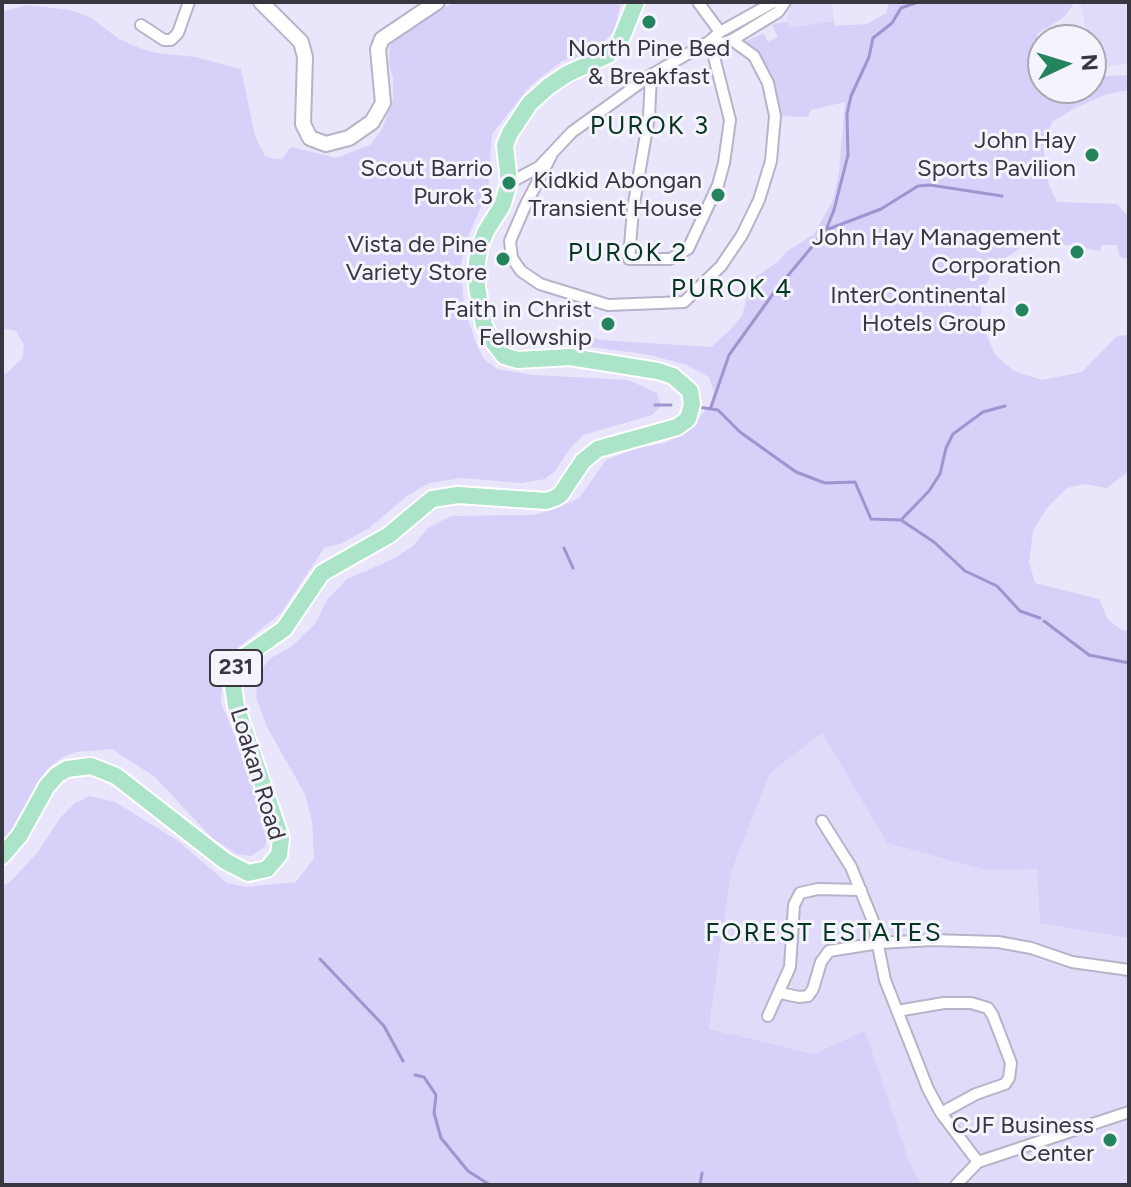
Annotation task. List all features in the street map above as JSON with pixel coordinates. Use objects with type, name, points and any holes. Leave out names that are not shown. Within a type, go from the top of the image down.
[{"type":"main road","name":"Loakan Road","points":[[2,856],[20,835],[47,786],[57,775],[67,769],[91,766],[116,776],[225,861],[248,873],[267,869],[279,855],[281,838],[236,706],[232,680],[235,668],[244,657],[284,629],[314,581],[332,565],[389,535],[432,499],[458,495],[546,501],[561,494],[589,455],[608,445],[677,427],[688,419],[692,408],[686,385],[673,376],[570,357],[518,360],[504,356],[484,325],[477,287],[477,261],[486,231],[502,206],[509,183],[505,145],[516,122],[530,103],[549,86],[608,55],[619,44],[636,2]]},
{"type":"street","points":[[141,25],[164,40],[171,40],[178,33],[189,2]]},
{"type":"street","points":[[261,2],[301,42],[305,57],[303,124],[310,138],[326,144],[349,138],[372,122],[383,103],[378,49],[382,39],[437,2]]},
{"type":"street","points":[[698,2],[720,32]]},
{"type":"street","points":[[509,183],[539,167],[572,132],[651,75],[774,2]]},
{"type":"street","points":[[710,41],[724,43],[732,40],[778,12],[785,2]]},
{"type":"street","points":[[551,156],[510,241],[512,258],[521,271],[540,284],[608,305],[684,302],[721,266],[742,235],[759,200],[771,161],[775,116],[768,83],[754,56],[732,40]]},
{"type":"street","points":[[651,75],[649,117],[634,203],[629,259],[670,259],[688,249],[718,185],[730,120],[710,41]]},
{"type":"street","points":[[822,821],[844,854],[861,890],[879,943],[885,980],[922,1077],[941,1113],[978,1162]]},
{"type":"street","points":[[768,1016],[790,967],[794,905],[800,893],[818,889],[861,890]]},
{"type":"street","points":[[780,993],[808,996],[821,962],[829,951],[879,943],[932,940],[998,942],[1031,948],[1072,962],[1129,970]]},
{"type":"street","points":[[897,1011],[944,1003],[971,1003],[988,1008],[993,1016],[1011,1063],[1009,1078],[1005,1084],[976,1094],[941,1113]]},
{"type":"street","points":[[956,1185],[978,1162],[1129,1112]]},
{"type":"shaded area","points":[[455,2],[621,2],[614,31],[600,46],[562,61],[530,86],[492,134],[488,190],[465,244],[461,265],[464,307],[484,359],[497,369],[533,375],[628,380],[657,393],[661,406],[652,415],[583,435],[545,479],[521,483],[462,478],[429,483],[407,496],[368,529],[340,544],[324,548],[281,613],[235,650],[223,676],[221,703],[264,814],[265,847],[251,856],[236,854],[211,837],[155,777],[112,749],[77,752],[48,768],[17,826],[2,842],[2,377],[22,359],[24,345],[16,331],[2,328],[2,12],[27,5],[70,10],[90,17],[119,39],[142,49],[195,57],[241,69],[255,136],[265,156],[282,159],[291,147],[336,158],[370,145],[382,129],[393,100],[390,43],[417,23]]},
{"type":"shaded area","points":[[791,2],[832,2],[834,21],[788,28]]},
{"type":"shaded area","points":[[888,2],[1075,2],[1064,17],[1053,24],[1027,24],[1027,104],[1084,104],[1052,122],[1043,147],[1049,185],[1057,202],[1117,204],[1129,217],[1129,259],[1120,257],[1117,245],[1102,245],[1100,251],[1028,243],[1007,257],[991,274],[981,297],[981,322],[995,355],[1014,371],[1042,380],[1082,372],[1117,336],[1129,335],[1129,471],[1107,488],[1084,484],[1067,488],[1047,508],[1033,531],[1029,562],[1035,583],[1099,599],[1108,620],[1129,631],[1129,938],[1040,923],[1037,869],[985,870],[887,843],[822,733],[770,773],[731,873],[709,1029],[814,1054],[865,1031],[909,1161],[921,1185],[2,1185],[2,886],[10,882],[38,852],[60,818],[75,803],[89,796],[115,802],[178,841],[227,883],[245,887],[296,882],[314,858],[312,821],[305,794],[267,727],[256,697],[258,673],[271,658],[292,646],[315,624],[327,600],[347,579],[393,559],[413,546],[429,527],[451,516],[534,515],[555,509],[579,498],[606,460],[638,448],[665,443],[694,424],[710,405],[714,392],[709,377],[684,364],[645,354],[576,345],[572,335],[582,332],[600,340],[711,347],[730,330],[742,316],[752,279],[814,234],[833,200],[839,172],[845,102],[811,110],[808,117],[780,116],[758,52],[745,42],[763,33],[768,42],[778,37],[772,25],[778,23],[787,22],[789,28],[834,21],[835,26],[867,24],[887,13]]},
{"type":"shaded area","points":[[1080,2],[1129,2],[1129,63],[1107,66],[1107,24],[1085,24]]},
{"type":"shaded area","points":[[1129,75],[1129,90],[1107,94],[1107,76]]},
{"type":"shaded area","points":[[822,733],[887,843],[985,870],[1037,869],[1040,923],[1129,938],[1129,1185],[921,1185],[909,1161],[814,1054],[709,1029],[731,873],[770,773]]},
{"type":"waterway","points":[[711,407],[729,355],[775,291],[826,230],[848,155],[847,114],[851,96],[869,57],[873,38],[892,23],[901,8],[918,2]]},
{"type":"waterway","points":[[826,230],[881,209],[918,186],[930,185],[1002,196]]},
{"type":"waterway","points":[[655,405],[671,405]]},
{"type":"waterway","points":[[901,520],[929,491],[940,474],[953,434],[983,412],[1005,406]]},
{"type":"waterway","points":[[698,407],[718,410],[740,432],[796,472],[825,483],[855,482],[871,519],[901,520],[934,542],[965,571],[997,586],[1020,611],[1040,618]]},
{"type":"waterway","points":[[564,548],[573,568]]},
{"type":"waterway","points":[[1044,621],[1089,655],[1129,663]]},
{"type":"waterway","points":[[320,959],[384,1026],[403,1061]]},
{"type":"waterway","points":[[415,1075],[424,1077],[436,1095],[434,1113],[441,1138],[468,1171],[490,1185]]},
{"type":"waterway","points":[[700,1185],[702,1173]]},
{"type":"place","name":"North Pine Bed & Breakfast","points":[[649,22]]},
{"type":"place","name":"John Hay Sports Pavilion","points":[[1092,155]]},
{"type":"place","name":"Scout Barrio Purok 3","points":[[509,183]]},
{"type":"place","name":"Kidkid Abongan Transient House","points":[[718,195]]},
{"type":"place","name":"John Hay Management Corporation","points":[[1077,252]]},
{"type":"place","name":"Vista de Pine Variety Store","points":[[503,259]]},
{"type":"place","name":"InterContinental Hotels Group","points":[[1022,310]]},
{"type":"place","name":"Faith in Christ Fellowship","points":[[608,324]]},
{"type":"place","name":"CJF Business Center","points":[[1110,1140]]},
{"type":"district","name":"PUROK 3","points":[[650,126]]},
{"type":"district","name":"PUROK 2","points":[[628,253]]},
{"type":"district","name":"PUROK 4","points":[[732,289]]},
{"type":"district","name":"FOREST ESTATES","points":[[824,933]]}]
